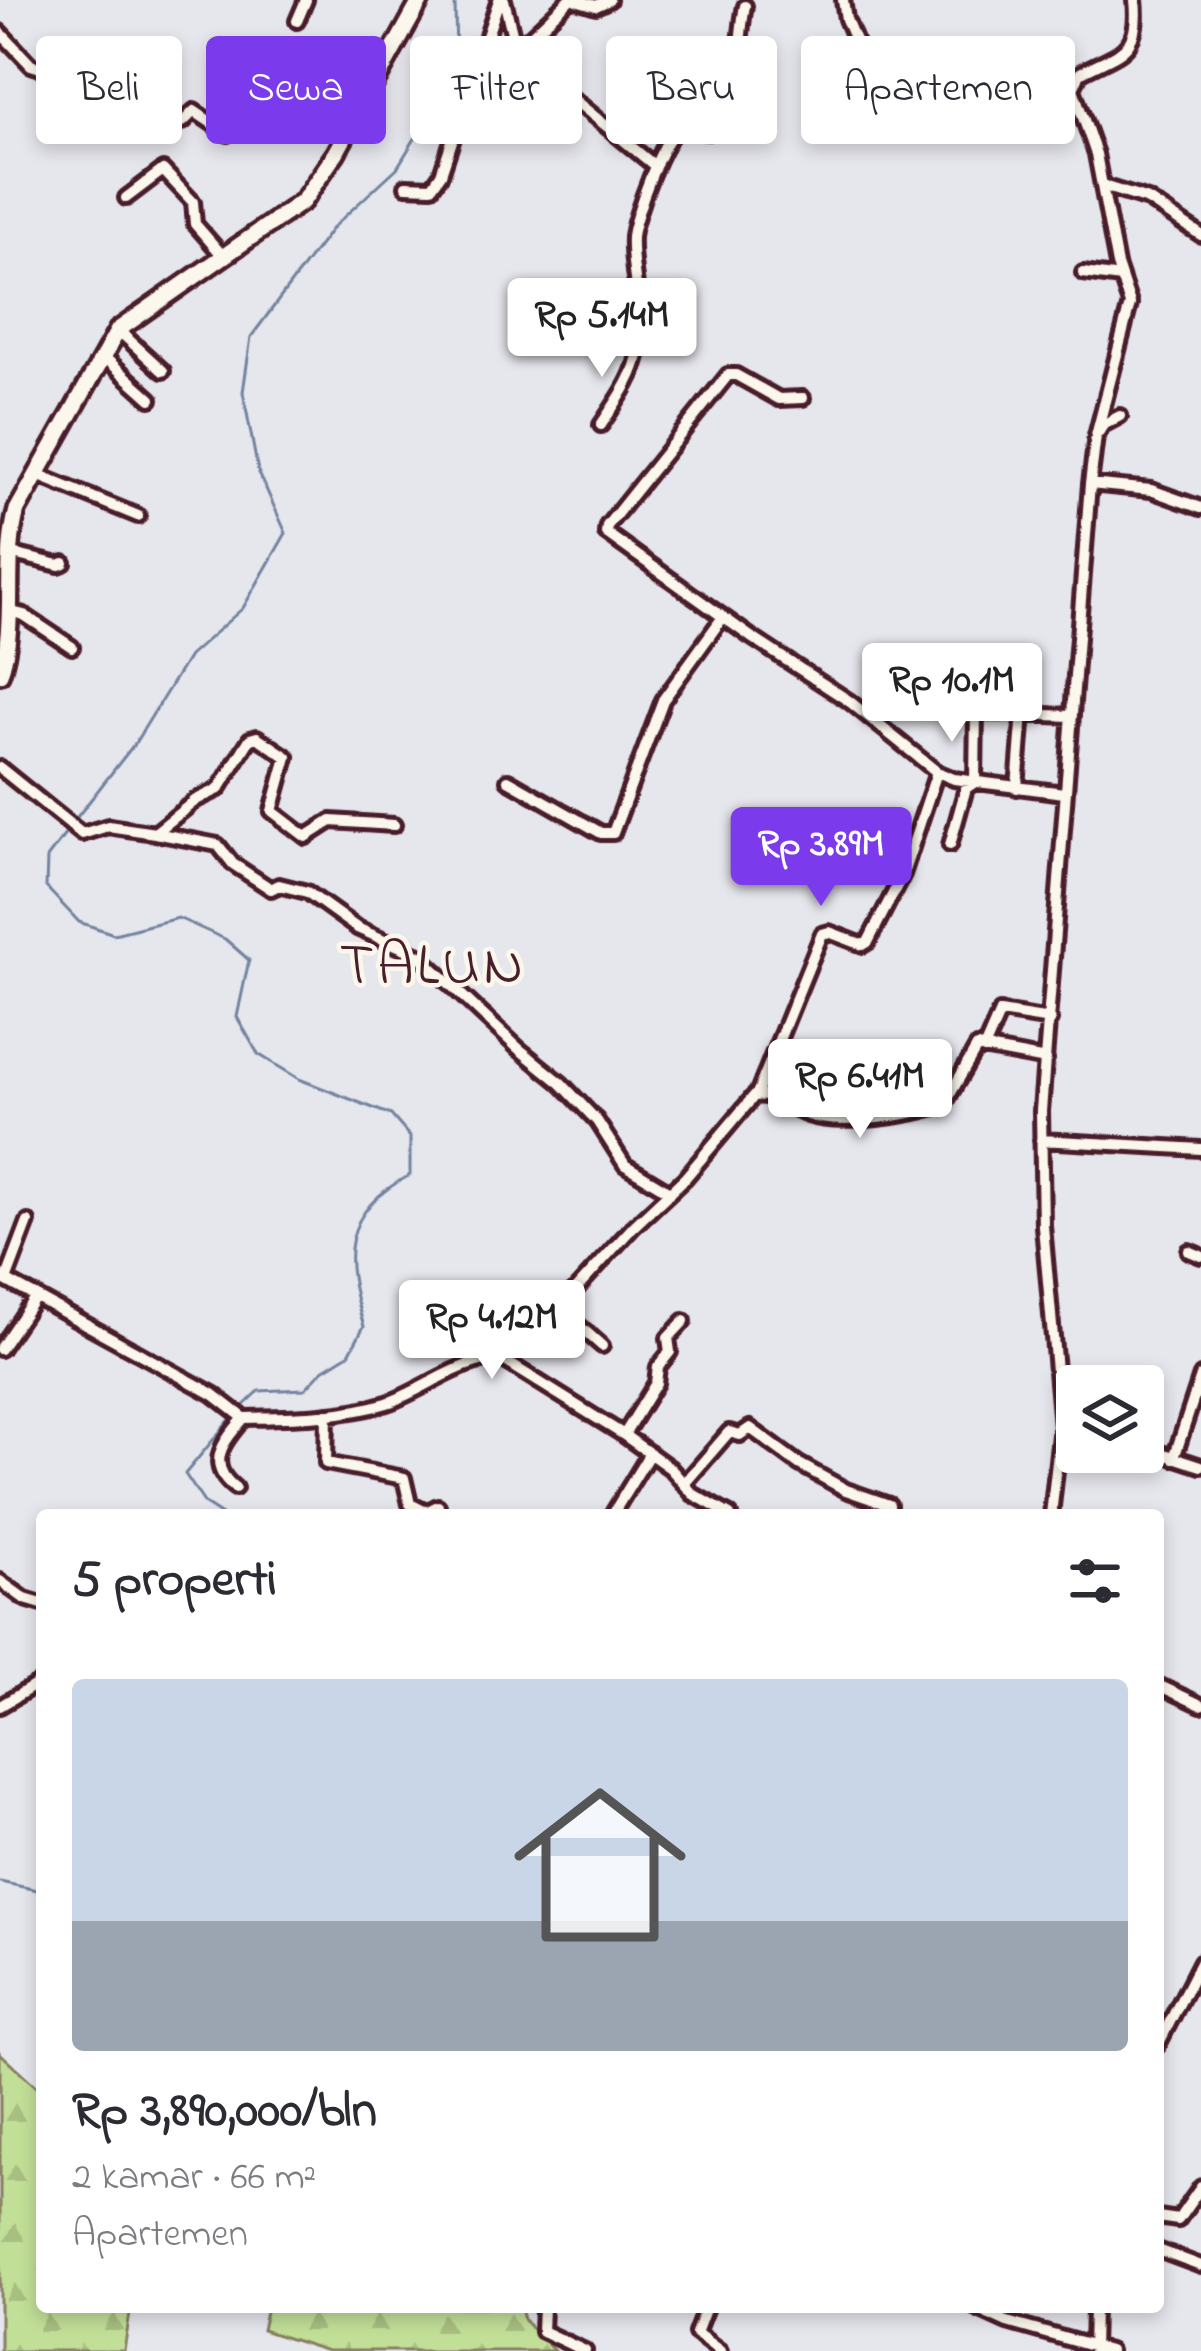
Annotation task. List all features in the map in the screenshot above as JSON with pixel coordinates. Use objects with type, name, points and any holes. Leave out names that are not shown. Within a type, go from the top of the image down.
[{"type":"main road","points":[[386,63],[421,0]]},
{"type":"main road","points":[[0,674],[8,611],[6,545],[17,510],[118,329],[303,201],[339,144]]},
{"type":"street","points":[[297,21],[306,0]]},
{"type":"street","points":[[501,0],[512,36]]},
{"type":"street","points":[[406,186],[432,188],[441,174],[501,0]]},
{"type":"street","points":[[532,36],[572,0],[596,6],[609,0]]},
{"type":"street","points":[[843,0],[853,36]]},
{"type":"street","points":[[1056,1384],[1041,1140],[1064,794],[1096,436],[1130,314],[1103,186],[1074,83],[1080,73],[1126,50],[1136,0]]},
{"type":"street","points":[[601,425],[625,387],[639,350],[632,236],[655,166],[676,129],[708,132],[722,119],[737,77],[745,6]]},
{"type":"street","points":[[0,32],[28,64],[94,85],[163,121],[183,122],[194,111],[206,119]]},
{"type":"street","points":[[582,105],[655,166]]},
{"type":"street","points":[[126,198],[163,170],[194,202],[194,221],[223,256]]},
{"type":"street","points":[[1103,186],[1148,200],[1201,236]]},
{"type":"street","points":[[1083,273],[1121,278]]},
{"type":"street","points":[[118,329],[163,370]]},
{"type":"street","points":[[103,356],[151,399]]},
{"type":"street","points":[[803,398],[779,399],[728,375],[606,527],[609,535],[849,701],[938,772],[1064,794]]},
{"type":"street","points":[[1096,436],[1103,424],[1120,416]]},
{"type":"street","points":[[35,473],[138,516]]},
{"type":"street","points":[[1090,484],[1150,490],[1201,508]]},
{"type":"street","points":[[6,545],[58,565],[64,562]]},
{"type":"street","points":[[8,611],[27,617],[72,646]]},
{"type":"street","points":[[508,780],[602,833],[614,833],[663,700],[723,616]]},
{"type":"street","points":[[928,710],[1070,716]]},
{"type":"street","points":[[975,782],[976,710]]},
{"type":"street","points":[[1017,788],[1023,712]]},
{"type":"street","points":[[155,832],[196,800],[219,789],[255,737],[285,753],[272,811],[306,837],[331,821],[394,825]]},
{"type":"street","points":[[0,768],[84,835],[108,826],[218,845],[233,864],[261,885],[271,889],[279,884],[307,892],[357,928],[416,952],[561,1082],[597,1121],[626,1165],[670,1192]]},
{"type":"street","points":[[502,1359],[559,1308],[757,1094],[822,934],[830,932],[862,945],[868,942],[903,874],[938,772]]},
{"type":"street","points":[[950,844],[966,788],[975,782]]},
{"type":"street","points":[[984,1049],[1000,1012],[1049,1020]]},
{"type":"street","points":[[757,1094],[823,1119],[887,1115],[936,1107],[952,1096],[977,1048],[1046,1060]]},
{"type":"street","points":[[1041,1140],[1201,1149]]},
{"type":"street","points":[[28,1222],[3,1278],[213,1394],[242,1417],[327,1414],[387,1403],[482,1360],[502,1359],[650,1453],[712,1509]]},
{"type":"street","points":[[0,1349],[36,1296]]},
{"type":"street","points":[[559,1308],[602,1346]]},
{"type":"street","points":[[624,1435],[656,1383],[658,1367],[670,1351],[668,1338],[684,1321]]},
{"type":"street","points":[[1174,1458],[1196,1410],[1201,1376]]},
{"type":"street","points":[[327,1414],[324,1462],[404,1478],[410,1504],[420,1509]]},
{"type":"street","points":[[235,1488],[220,1475],[218,1465],[242,1417]]},
{"type":"street","points":[[684,1484],[729,1432],[740,1435],[750,1428],[814,1473],[889,1504],[889,1509]]},
{"type":"street","points":[[616,1509],[650,1453]]},
{"type":"street","points":[[1164,1454],[1201,1466]]},
{"type":"street","points":[[1052,1509],[1056,1469]]},
{"type":"street","points":[[432,1509],[438,1506]]},
{"type":"street","points":[[0,1581],[36,1603]]},
{"type":"street","points":[[0,1706],[36,1685]]},
{"type":"street","points":[[1164,1688],[1201,1705]]},
{"type":"street","points":[[1164,2032],[1201,1961]]},
{"type":"street","points":[[1164,2218],[1178,2220],[1201,2188]]},
{"type":"street","points":[[1164,2252],[1201,2266]]},
{"type":"street","points":[[542,2313],[542,2331],[585,2351]]},
{"type":"street","points":[[704,2313],[696,2333],[720,2351]]},
{"type":"street","points":[[987,2313],[1109,2351]]},
{"type":"street","points":[[1092,2313],[1094,2349]]},
{"type":"green space","points":[[0,2053],[36,2086],[36,2313],[130,2313],[124,2351],[0,2351]]},
{"type":"green space","points":[[266,2313],[522,2313],[554,2351],[327,2351],[262,2330]]},
{"type":"waterway","points":[[74,821],[135,743],[189,656],[243,608],[286,533],[258,471],[243,392],[251,337],[333,227],[397,168],[456,71],[455,0]]},
{"type":"waterway","points":[[69,829],[47,858],[46,887],[79,922],[114,934],[178,918],[225,939],[249,960],[237,1017],[258,1054],[299,1079],[391,1115],[410,1137],[410,1175],[370,1205],[352,1239],[352,1279],[364,1326],[349,1354],[323,1370],[305,1389],[259,1391],[239,1410]]},
{"type":"waterway","points":[[213,1509],[185,1474],[232,1417]]},
{"type":"waterway","points":[[0,1882],[36,1890]]},
{"type":"district","name":"TALUN","points":[[433,962]]}]
